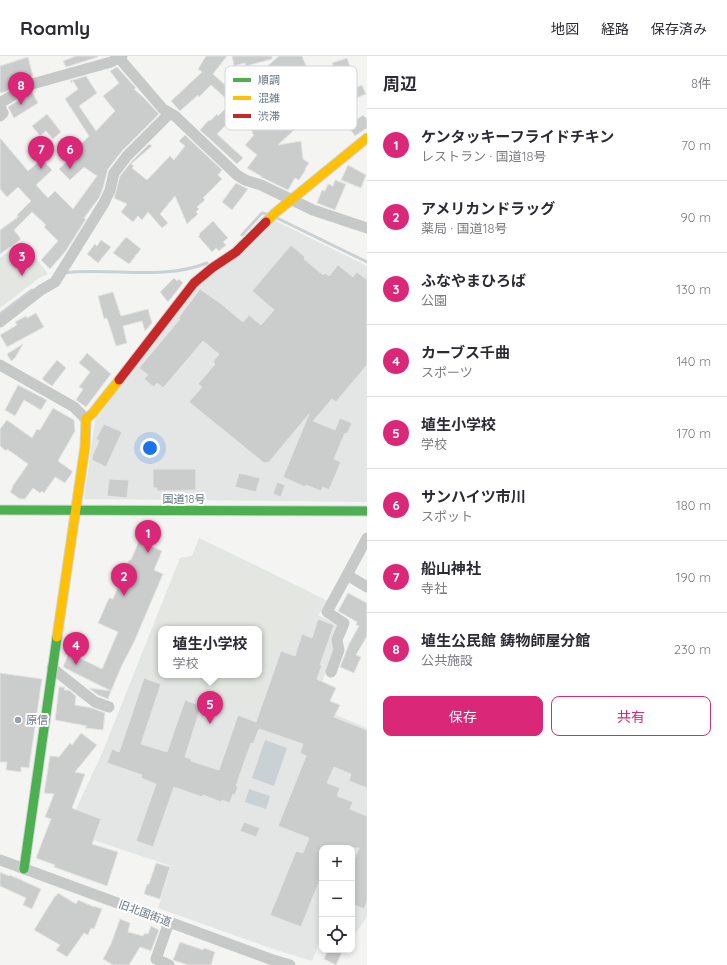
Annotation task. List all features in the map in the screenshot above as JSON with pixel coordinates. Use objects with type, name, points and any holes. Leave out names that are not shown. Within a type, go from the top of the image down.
[{"type":"main road","points":[[24,869],[85,447],[86,419],[92,414],[194,283],[212,268],[236,252],[271,216],[367,138]]},
{"type":"main road","name":"国道18号","points":[[0,510],[367,511]]},
{"type":"street","points":[[0,104],[32,84],[111,62],[121,57],[163,109],[175,116],[245,180],[292,198],[313,210],[367,228]]},
{"type":"street","points":[[0,107],[3,113],[0,116]]},
{"type":"street","points":[[0,322],[40,290],[56,282],[104,203],[110,190],[114,173],[126,156],[170,114]]},
{"type":"street","points":[[0,365],[74,407],[86,419]]},
{"type":"street","points":[[331,672],[339,650],[337,640],[344,623],[327,612],[367,538]]},
{"type":"street","points":[[348,575],[367,587]]},
{"type":"street","points":[[52,668],[95,702],[109,707]]},
{"type":"street","name":"旧北国街道","points":[[0,860],[290,965]]},
{"type":"street","points":[[169,922],[156,959],[169,965]]},
{"type":"shaded area","points":[[274,220],[367,266],[367,502],[84,499],[95,420],[196,287]]},
{"type":"shaded area","points":[[22,241],[48,274],[39,278],[0,308],[0,258]]},
{"type":"shaded area","points":[[199,538],[328,601],[318,615],[337,624],[334,651],[313,705],[367,728],[367,917],[355,934],[355,845],[319,845],[319,944],[312,961],[273,949],[158,908],[171,866],[66,831],[103,751],[180,558],[192,556]]},
{"type":"shaded area","points":[[199,538],[312,593],[291,648],[278,644],[257,701],[244,707],[162,678],[262,678],[262,626],[158,626],[158,677],[136,669],[180,558],[192,556]]},
{"type":"shaded area","points":[[265,740],[287,748],[274,786],[252,778]]},
{"type":"shaded area","points":[[249,789],[270,796],[266,809],[245,802]]},
{"type":"building","points":[[76,56],[98,57],[66,67],[63,61]]},
{"type":"building","points":[[206,56],[227,56],[213,74],[225,85],[225,98],[211,85],[199,97],[198,95],[180,111],[171,101],[202,72],[198,69]]},
{"type":"building","points":[[232,56],[272,56],[272,59],[246,66],[245,63],[234,66]]},
{"type":"building","points":[[279,56],[302,56],[306,66],[267,66]]},
{"type":"building","points":[[28,57],[33,76],[5,92],[0,93],[0,66]]},
{"type":"building","points":[[347,58],[350,66],[330,66],[333,65],[332,63]]},
{"type":"building","points":[[117,67],[136,88],[134,89],[159,114],[122,151],[108,169],[99,198],[84,218],[86,219],[65,252],[50,269],[41,260],[58,241],[44,227],[46,225],[32,212],[14,230],[21,239],[0,254],[0,230],[18,217],[17,215],[31,201],[18,187],[7,197],[0,189],[0,138],[28,171],[42,159],[52,170],[36,185],[48,198],[55,191],[73,209],[97,176],[84,167],[70,180],[59,169],[72,157],[70,155],[89,136],[65,99],[78,89],[73,81],[71,83],[70,81],[86,76],[97,93],[79,106],[96,131],[115,111],[103,96],[119,83],[110,71]]},
{"type":"building","points":[[362,85],[366,94],[357,98],[357,87]]},
{"type":"building","points":[[32,92],[38,103],[14,118],[8,107]]},
{"type":"building","points":[[225,109],[225,126],[217,134],[243,158],[237,164],[200,130],[209,120],[210,121],[217,114],[218,116]]},
{"type":"building","points":[[47,114],[61,132],[53,139],[46,131],[40,136],[32,126]]},
{"type":"building","points":[[363,115],[367,119],[367,128],[355,136],[351,130],[357,130],[357,119]]},
{"type":"building","points":[[251,130],[294,130],[278,145],[301,141],[303,159],[309,163],[299,180],[295,178],[288,190],[261,177],[247,168],[257,155],[245,145],[254,135],[252,133]]},
{"type":"building","points":[[185,135],[222,170],[218,175],[222,179],[203,198],[205,200],[197,207],[199,209],[196,212],[198,214],[187,224],[175,196],[160,214],[168,223],[162,228],[148,212],[142,220],[138,216],[133,222],[121,212],[127,204],[114,198],[120,176],[149,144],[152,146],[131,164],[134,166],[132,168],[147,180],[170,156],[174,160],[185,146],[179,141]]},
{"type":"building","points":[[348,165],[366,175],[361,188],[341,180]]},
{"type":"building","points":[[335,180],[346,184],[335,210],[317,203],[322,190],[325,191],[328,184],[333,186]]},
{"type":"building","points":[[236,183],[248,189],[232,210],[222,202]]},
{"type":"building","points":[[213,221],[228,238],[223,242],[226,245],[219,251],[216,248],[212,252],[198,236]]},
{"type":"building","points":[[126,237],[141,249],[129,264],[113,253]]},
{"type":"building","points":[[101,240],[111,247],[98,263],[87,254],[95,244],[97,246]]},
{"type":"building","points":[[291,245],[305,257],[304,259],[323,275],[325,273],[329,276],[338,265],[353,277],[357,272],[367,280],[367,365],[336,402],[332,399],[313,421],[335,430],[340,418],[352,423],[347,434],[345,433],[334,459],[341,462],[329,490],[323,487],[321,491],[306,485],[305,487],[283,477],[309,414],[269,462],[264,463],[189,402],[202,387],[198,384],[215,364],[213,362],[219,354],[203,341],[163,388],[157,383],[154,387],[144,379],[148,375],[139,368],[180,319],[177,320],[200,289],[243,322],[249,315],[261,325],[274,310],[252,291]]},
{"type":"building","points":[[174,278],[177,281],[179,279],[183,283],[168,302],[160,292]]},
{"type":"building","points":[[113,292],[121,316],[148,309],[152,323],[145,331],[142,321],[123,326],[127,343],[116,346],[107,318],[104,319],[98,296]]},
{"type":"building","points":[[36,313],[44,327],[7,347],[0,335],[17,325],[15,322]]},
{"type":"building","points":[[23,344],[15,358],[11,361],[7,354]]},
{"type":"building","points":[[87,353],[111,374],[86,407],[76,400],[83,389],[79,387],[90,372],[79,363]]},
{"type":"building","points":[[57,360],[66,368],[52,386],[42,379]]},
{"type":"building","points":[[18,385],[47,400],[41,410],[24,400],[15,416],[5,410]]},
{"type":"building","points":[[53,408],[74,420],[75,431],[58,461],[72,471],[72,473],[65,483],[55,477],[44,493],[42,491],[40,493],[33,488],[25,499],[20,499],[10,492],[28,464],[7,449],[6,451],[0,446],[0,429],[7,420],[32,438],[37,429],[40,430]]},
{"type":"building","points":[[104,424],[122,432],[106,467],[92,460],[99,441],[96,439]]},
{"type":"building","points":[[153,469],[196,469],[196,490],[157,491],[157,488],[153,488]]},
{"type":"building","points":[[239,473],[260,478],[256,492],[235,487]]},
{"type":"building","points":[[109,479],[129,480],[127,498],[107,496]]},
{"type":"building","points":[[277,482],[285,485],[281,497],[273,494]]},
{"type":"building","points":[[139,541],[162,551],[154,570],[163,574],[111,691],[63,667],[69,653],[102,669],[118,632],[98,623],[109,598],[113,599],[129,560],[131,560]]},
{"type":"building","points":[[348,593],[367,603],[367,636],[356,655],[361,657],[354,673],[340,667],[349,644],[359,626],[356,625],[357,622],[338,611]]},
{"type":"building","points":[[318,619],[334,625],[320,665],[322,665],[317,679],[336,688],[330,701],[340,705],[334,717],[367,730],[367,788],[349,781],[351,774],[334,767],[327,783],[340,788],[337,796],[353,802],[350,809],[367,816],[367,901],[364,909],[355,905],[355,858],[359,848],[355,848],[355,845],[319,845],[319,882],[301,927],[270,915],[296,851],[303,853],[309,838],[278,826],[306,756],[300,753],[303,744],[259,729],[253,744],[251,743],[236,786],[238,786],[235,795],[233,794],[230,803],[222,800],[221,802],[203,795],[202,797],[174,787],[153,847],[136,841],[156,784],[141,778],[142,775],[107,763],[112,749],[119,752],[144,678],[161,684],[141,744],[167,752],[185,700],[201,706],[185,757],[191,759],[191,761],[219,770],[238,715],[256,722],[281,651],[295,656],[302,634],[312,638]]},
{"type":"building","name":"原信","points":[[0,673],[42,679],[29,768],[21,767],[21,772],[6,770],[7,762],[0,762]]},
{"type":"building","points":[[59,687],[65,687],[64,690],[69,690],[76,696],[75,705],[92,708],[105,713],[103,730],[85,728],[87,726],[55,720]]},
{"type":"building","points":[[89,688],[111,691],[108,699],[98,695]]},
{"type":"building","points":[[81,733],[97,745],[75,772],[85,774],[72,808],[101,819],[92,844],[118,852],[107,886],[54,867],[55,865],[36,858],[51,819],[45,817],[54,794],[44,793],[50,756],[59,757],[70,743],[72,745]]},
{"type":"building","points":[[244,822],[260,828],[256,837],[240,831]]},
{"type":"building","points":[[156,863],[170,867],[160,899],[144,894]]},
{"type":"building","points":[[0,872],[41,889],[32,909],[23,905],[26,898],[0,886]]},
{"type":"building","points":[[58,893],[76,904],[78,900],[102,909],[94,929],[91,928],[88,935],[84,933],[67,957],[56,950],[60,945],[34,930]]},
{"type":"building","points":[[120,919],[130,923],[128,932],[143,936],[145,933],[148,934],[151,926],[159,930],[151,951],[140,947],[129,965],[113,965],[103,959],[111,944]]},
{"type":"building","points":[[180,942],[203,950],[204,948],[215,952],[211,965],[188,965],[173,960]]},
{"type":"building","points":[[327,953],[342,953],[336,965],[324,959]]},
{"type":"waterway","points":[[242,235],[262,213],[266,214]]},
{"type":"waterway","points":[[277,218],[367,262]]},
{"type":"waterway","points":[[64,273],[100,271],[172,271],[207,263]]},
{"type":"waterway","points":[[0,314],[32,290]]},
{"type":"traffic: fast","points":[[0,510],[367,511]]},
{"type":"traffic: fast","points":[[24,869],[57,637]]},
{"type":"traffic: slow","points":[[266,222],[367,138]]},
{"type":"traffic: slow","points":[[57,637],[85,447],[86,419],[92,414],[119,380]]},
{"type":"traffic: jam","points":[[119,380],[194,283],[212,268],[236,252],[266,222]]},
{"type":"place","name":"埴生公民館 鋳物師屋分館","points":[[21,105]]},
{"type":"place","name":"船山神社","points":[[41,169]]},
{"type":"place","name":"サンハイツ市川","points":[[70,169]]},
{"type":"place","name":"ふなやまひろば","points":[[22,276]]},
{"type":"place","name":"ケンタッキーフライドチキン","points":[[148,553]]},
{"type":"place","name":"アメリカンドラッグ","points":[[124,596]]},
{"type":"place","name":"カーブス千曲","points":[[76,665]]},
{"type":"place","name":"原信","points":[[18,720]]},
{"type":"place","name":"埴生小学校","points":[[210,724]]}]
